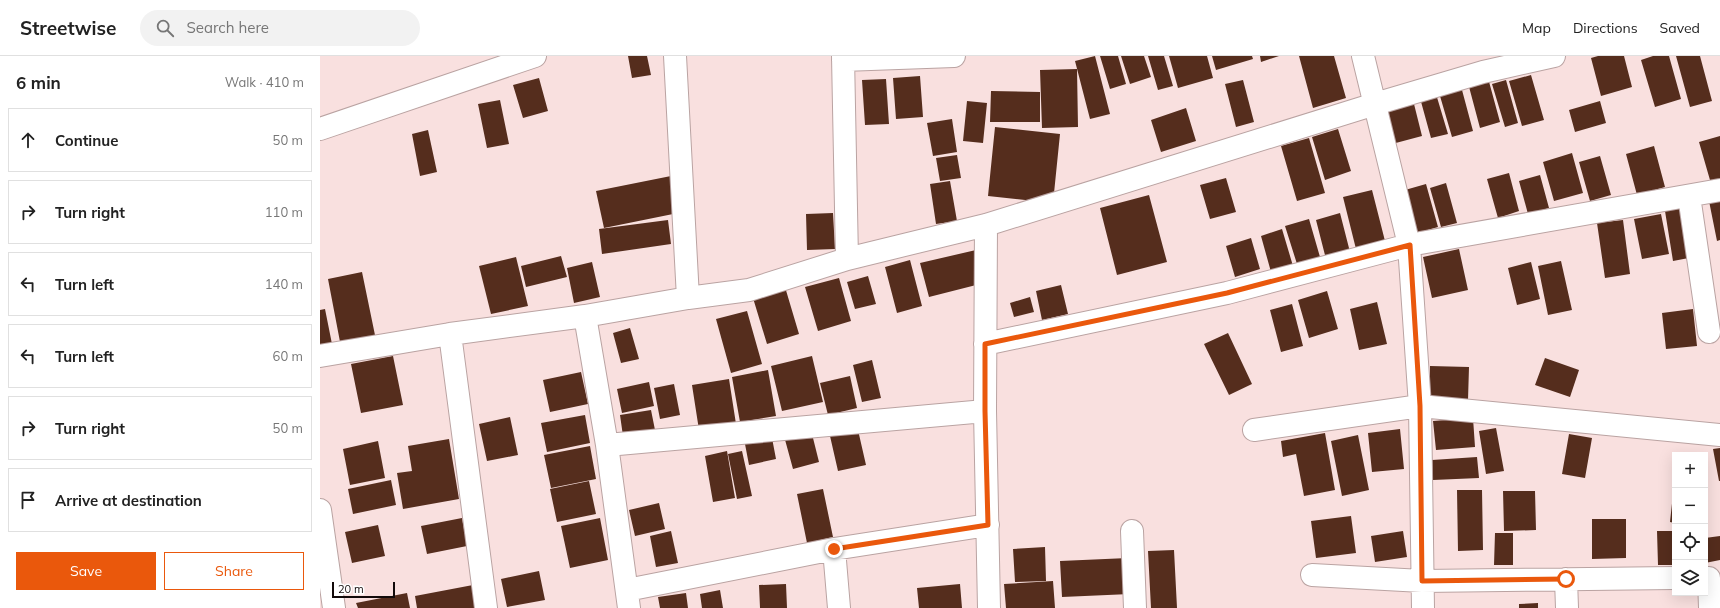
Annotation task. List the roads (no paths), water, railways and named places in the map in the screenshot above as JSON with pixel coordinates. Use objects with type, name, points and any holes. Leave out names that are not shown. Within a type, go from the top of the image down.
[{"type":"street","points":[[320,129],[535,56]]},
{"type":"street","points":[[676,56],[688,298]]},
{"type":"street","points":[[847,259],[843,58],[954,56]]},
{"type":"street","points":[[1363,56],[1410,245],[1420,406],[1423,608]]},
{"type":"street","points":[[320,356],[450,334],[585,316],[688,298],[749,290],[847,259],[986,225],[1483,72],[1554,56]]},
{"type":"street","points":[[985,344],[1227,293],[1410,245],[1720,190]]},
{"type":"street","points":[[1689,196],[1709,332]]},
{"type":"street","points":[[986,225],[985,411],[989,608]]},
{"type":"street","points":[[585,316],[607,445],[628,599],[834,549],[988,525]]},
{"type":"street","points":[[450,334],[486,608]]},
{"type":"street","points":[[1254,430],[1420,406],[1720,435]]},
{"type":"street","points":[[607,445],[985,411]]},
{"type":"street","points":[[320,510],[334,608]]},
{"type":"street","points":[[1132,531],[1135,608]]},
{"type":"street","points":[[834,549],[839,608]]},
{"type":"street","points":[[1312,575],[1422,581],[1672,578]]},
{"type":"street","points":[[1710,608],[1711,578]]},
{"type":"street","points":[[1566,579],[1567,608]]}]
